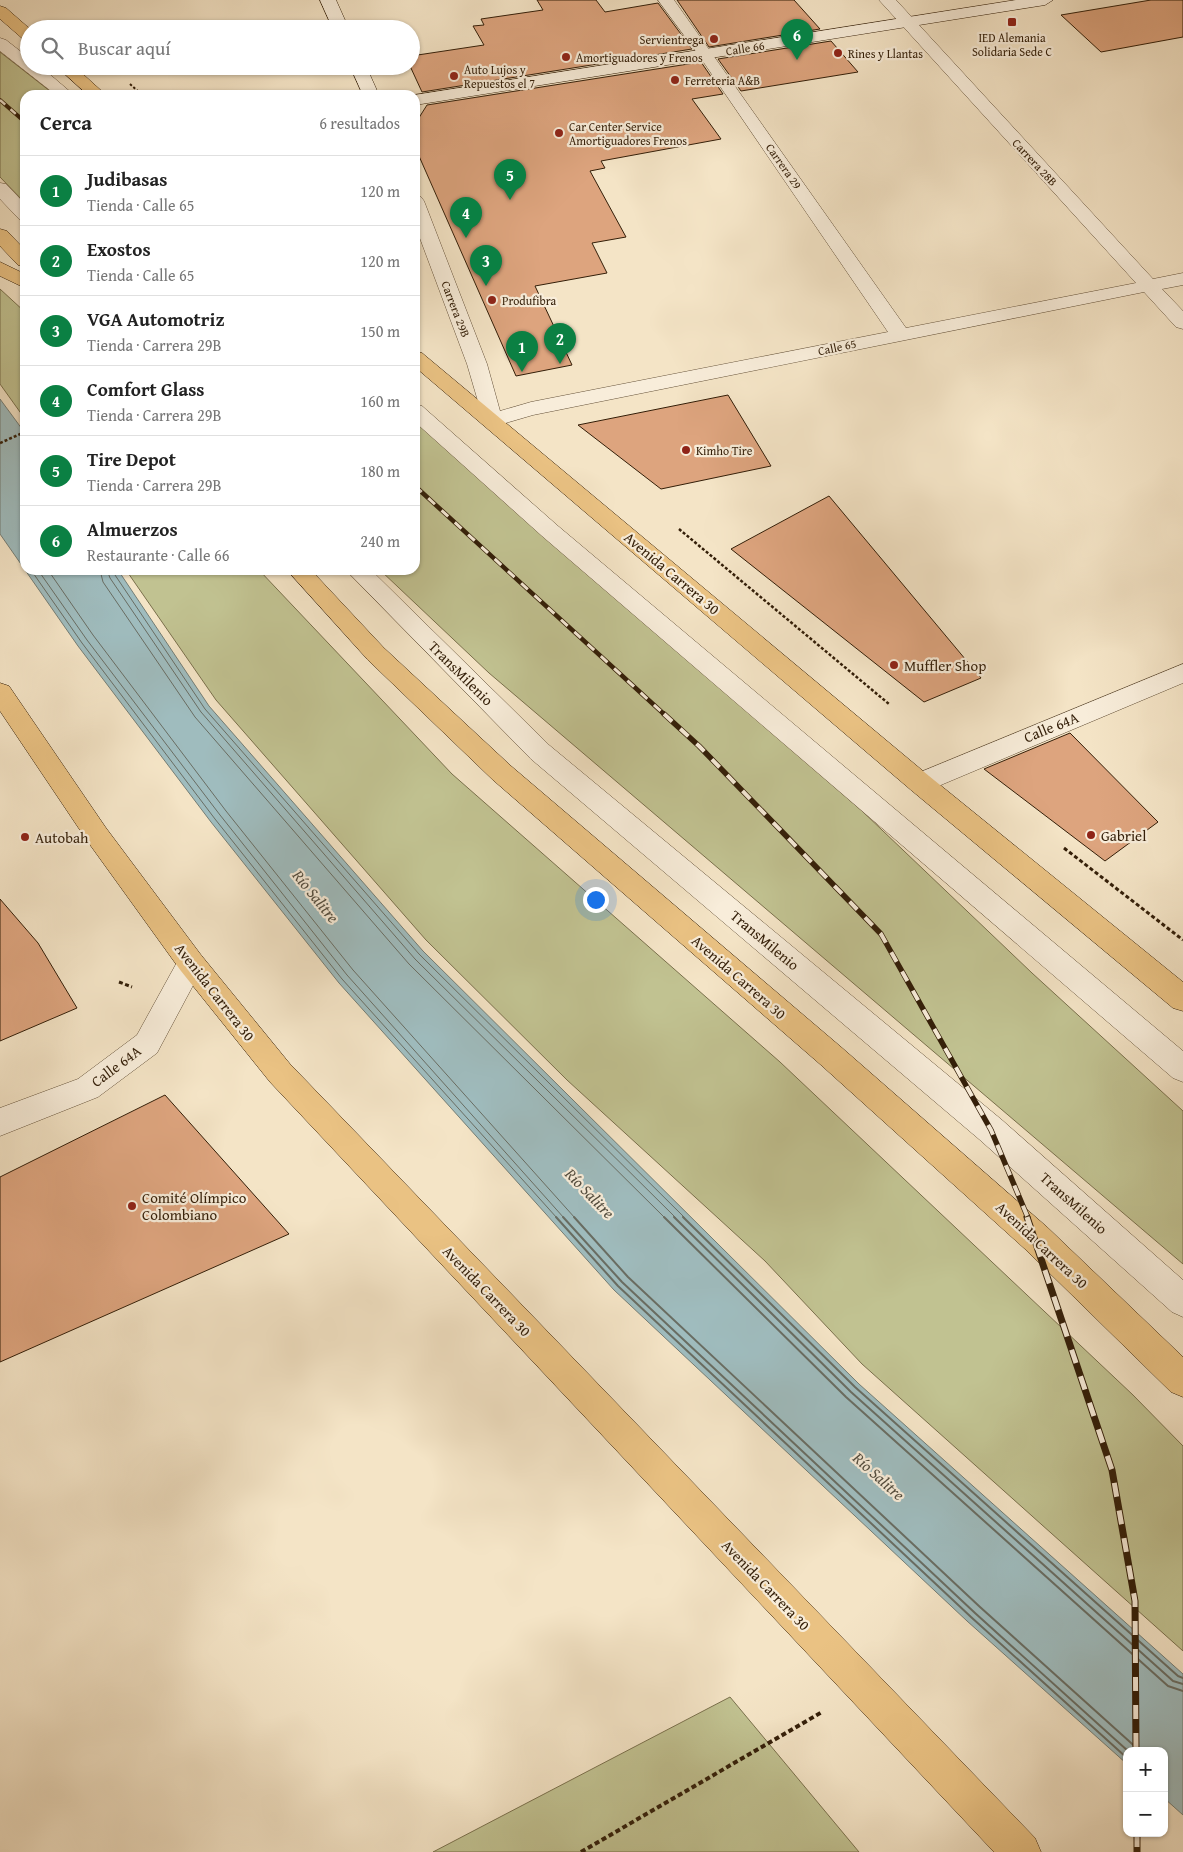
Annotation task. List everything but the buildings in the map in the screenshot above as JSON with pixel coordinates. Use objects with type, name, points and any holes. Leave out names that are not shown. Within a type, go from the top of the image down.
[{"type":"highway","points":[[0,11],[20,28]]},
{"type":"highway","points":[[75,75],[92,90]]},
{"type":"highway","points":[[0,235],[20,256]]},
{"type":"highway","points":[[0,268],[20,279]]},
{"type":"highway","name":"Avenida Carrera 30","points":[[420,361],[920,783],[1183,999]]},
{"type":"highway","name":"Avenida Carrera 30","points":[[303,575],[376,654],[502,774],[831,1056],[1028,1231],[1183,1380]]},
{"type":"highway","name":"Avenida Carrera 30","points":[[0,692],[97,835],[191,963],[280,1073],[1021,1852]]},
{"type":"street","points":[[328,0],[337,20]]},
{"type":"street","name":"Carrera 29","points":[[666,0],[706,54],[900,334]]},
{"type":"street","name":"Carrera 28B","points":[[887,0],[1183,323]]},
{"type":"street","name":"Calle 66","points":[[420,99],[1046,0]]},
{"type":"street","points":[[0,44],[20,59]]},
{"type":"street","points":[[40,75],[60,90]]},
{"type":"street","points":[[362,75],[369,90]]},
{"type":"street","points":[[0,188],[20,210]]},
{"type":"street","name":"Carrera 29B","points":[[420,214],[477,364],[492,420]]},
{"type":"street","name":"Calle 65","points":[[492,420],[531,409],[1183,279]]},
{"type":"street","points":[[420,415],[550,530],[1183,1069]]},
{"type":"street","name":"TransMilenio","points":[[362,575],[540,752],[991,1130],[1183,1301]]},
{"type":"street","name":"Calle 64A","points":[[920,783],[1183,673]]},
{"type":"street","name":"Calle 64A","points":[[0,1122],[88,1088],[147,1044],[191,963]]},
{"type":"path","points":[[0,443],[20,434]]},
{"type":"path","points":[[675,526],[849,669],[893,708]]},
{"type":"path","points":[[1060,844],[1183,940]]},
{"type":"path","points":[[581,1852],[822,1712]]},
{"type":"green space","points":[[0,52],[20,68],[20,75],[29,75],[49,90],[20,90],[20,198],[0,177]]},
{"type":"green space","points":[[0,289],[20,307],[20,412],[0,384]]},
{"type":"green space","points":[[420,424],[861,810],[1032,973],[1183,1111],[1183,1264],[489,673],[385,575],[420,575]]},
{"type":"green space","points":[[129,575],[264,575],[452,774],[780,1062],[1133,1395],[1183,1446],[1183,1651],[862,1364],[765,1261],[567,1080],[426,940],[216,700]]},
{"type":"green space","points":[[730,1697],[859,1852],[433,1852]]},
{"type":"water","points":[[0,399],[20,426],[20,563],[0,534]]},
{"type":"water","name":"Río Salitre","points":[[28,575],[121,575],[209,706],[423,951],[859,1384],[1183,1674],[1183,1815],[1168,1802],[1168,1747],[1123,1747],[1123,1760],[967,1621],[614,1290],[339,983],[211,822],[78,646]]},
{"type":"railway","points":[[0,100],[20,118]]},
{"type":"railway","points":[[420,491],[665,715]]},
{"type":"railway","points":[[664,714],[699,746],[881,934],[991,1130],[1028,1218]]},
{"type":"railway","points":[[1027,1217],[1112,1470],[1135,1601],[1136,1747]]},
{"type":"railway","points":[[1137,1837],[1137,1852]]},
{"type":"place","name":"IED Alemania Solidaria Sede C","points":[[1012,22]]},
{"type":"place","name":"Servientrega","points":[[714,39]]},
{"type":"place","name":"Rines y Llantas","points":[[838,53]]},
{"type":"place","name":"Amortiguadores y Frenos","points":[[566,57]]},
{"type":"place","name":"Almuerzos","points":[[797,60]]},
{"type":"place","name":"Auto Lujos y Repuestos el 7","points":[[454,76]]},
{"type":"place","name":"Ferreteria A&B","points":[[675,80]]},
{"type":"place","name":"Car Center Service Amortiguadores Frenos","points":[[559,133]]},
{"type":"place","name":"Tire Depot","points":[[510,200]]},
{"type":"place","name":"Comfort Glass","points":[[466,238]]},
{"type":"place","name":"VGA Automotriz","points":[[486,286]]},
{"type":"place","name":"Produfibra","points":[[492,300]]},
{"type":"place","name":"Exostos","points":[[560,364]]},
{"type":"place","name":"Judibasas","points":[[522,372]]},
{"type":"place","name":"Kimho Tire","points":[[686,450]]},
{"type":"place","name":"Muffler Shop","points":[[894,665]]},
{"type":"place","name":"Gabriel","points":[[1091,835]]},
{"type":"place","name":"Autobah","points":[[25,837]]},
{"type":"place","name":"Comité Olímpico Colombiano","points":[[132,1206]]}]
